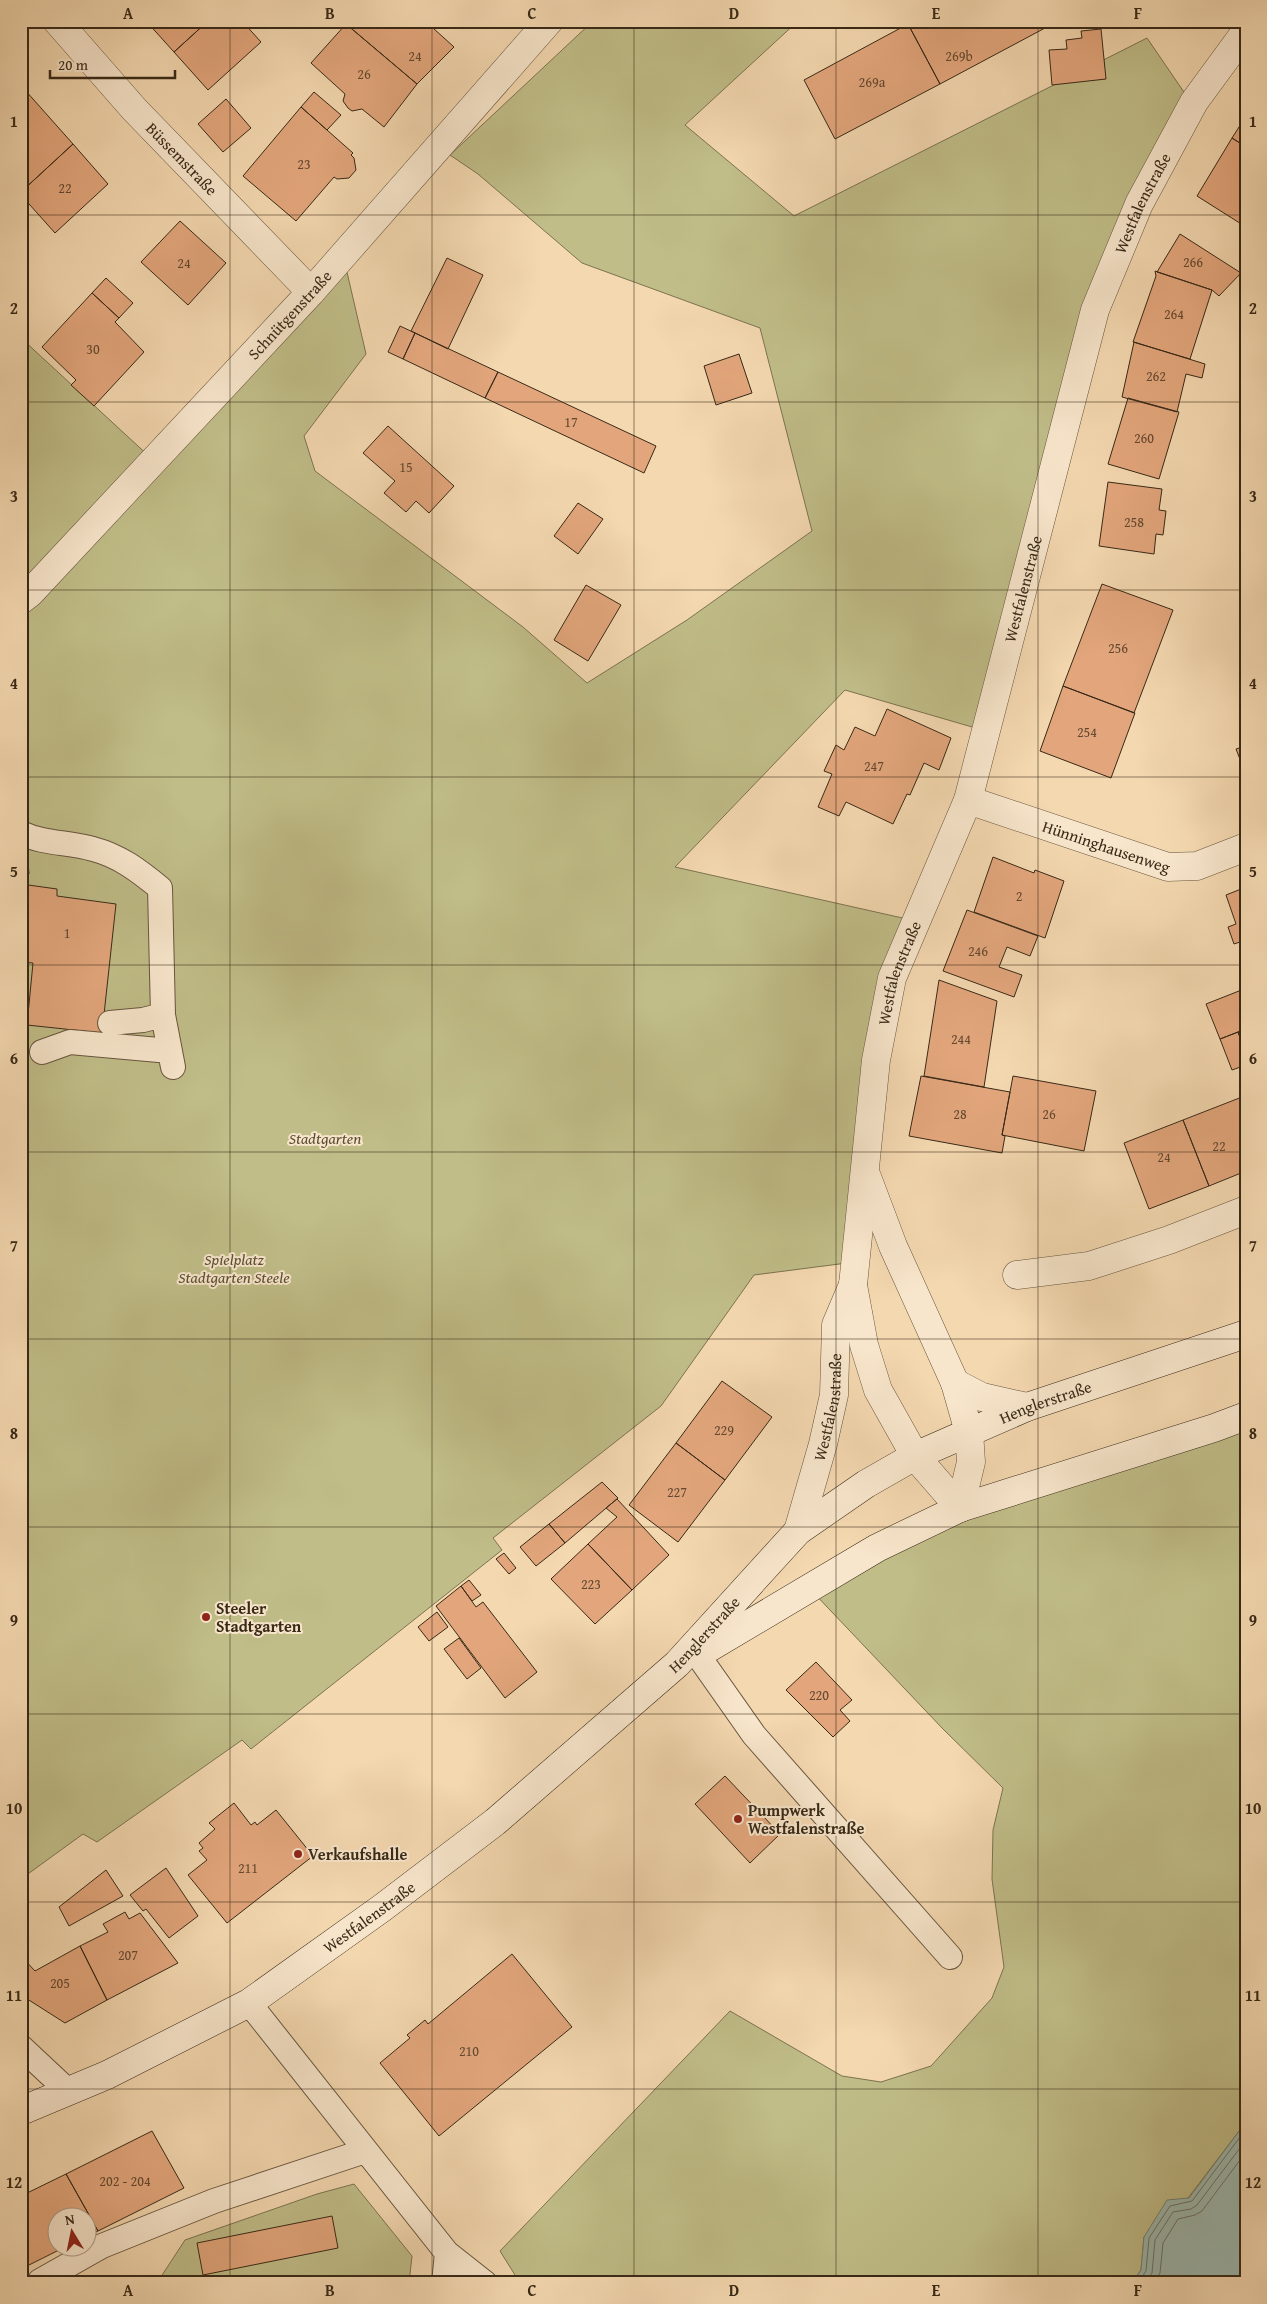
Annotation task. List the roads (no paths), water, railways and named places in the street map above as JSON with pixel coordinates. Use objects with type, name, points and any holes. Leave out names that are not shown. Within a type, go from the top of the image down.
[{"type":"street","name":"Büssemstraße","points":[[57,21],[134,109],[311,292]]},
{"type":"street","name":"Schnütgenstraße","points":[[21,600],[30,594],[113,506],[311,292],[549,21]]},
{"type":"street","name":"Westfalenstraße","points":[[960,1508],[916,1456],[878,1390],[864,1345],[853,1285],[876,1060],[892,978],[968,800],[1095,310],[1139,204],[1194,102],[1246,31]]},
{"type":"street","name":"Hünninghausenweg","points":[[968,800],[1168,867],[1197,866],[1246,847]]},
{"type":"street","name":"Westfalenstraße","points":[[865,1172],[893,1246],[955,1383],[970,1432],[971,1462],[960,1508]]},
{"type":"street","points":[[1017,1275],[1089,1266],[1169,1240],[1246,1210]]},
{"type":"street","name":"Westfalenstraße","points":[[798,1530],[823,1444],[834,1395],[836,1325],[853,1285]]},
{"type":"street","name":"Henglerstraße","points":[[687,1659],[798,1530],[866,1484],[916,1456],[1027,1407],[1246,1334]]},
{"type":"street","points":[[955,1383],[982,1397],[1027,1407]]},
{"type":"street","name":"Henglerstraße","points":[[687,1659],[877,1548],[960,1508],[1214,1428],[1246,1416]]},
{"type":"street","name":"Westfalenstraße","points":[[21,2111],[107,2075],[249,2003],[382,1908],[495,1822],[687,1659]]},
{"type":"lane","points":[[21,833],[35,839],[93,849],[128,862],[160,888],[163,1015],[172,1059],[70,1042],[42,1052]]},
{"type":"lane","points":[[110,1023],[143,1020],[163,1015]]},
{"type":"lane","points":[[687,1659],[950,1957]]},
{"type":"lane","points":[[249,2003],[447,2253],[485,2283]]},
{"type":"lane","points":[[21,2047],[68,2091]]},
{"type":"lane","points":[[40,2281],[102,2246],[197,2208],[365,2151]]},
{"type":"lane","points":[[444,2283],[447,2253]]},
{"type":"water","points":[[1246,2122],[1246,2283],[1132,2283],[1141,2270],[1144,2237],[1167,2200],[1189,2198]]},
{"type":"place","name":"Steeler Stadtgarten","points":[[206,1617]]},
{"type":"place","name":"Pumpwerk Westfalenstraße","points":[[738,1819]]},
{"type":"place","name":"Verkaufshalle","points":[[298,1854]]},
{"type":"park label","name":"Stadtgarten","points":[[325,1138]]},
{"type":"park label","name":"Spielplatz Stadtgarten Steele","points":[[234,1268]]}]
